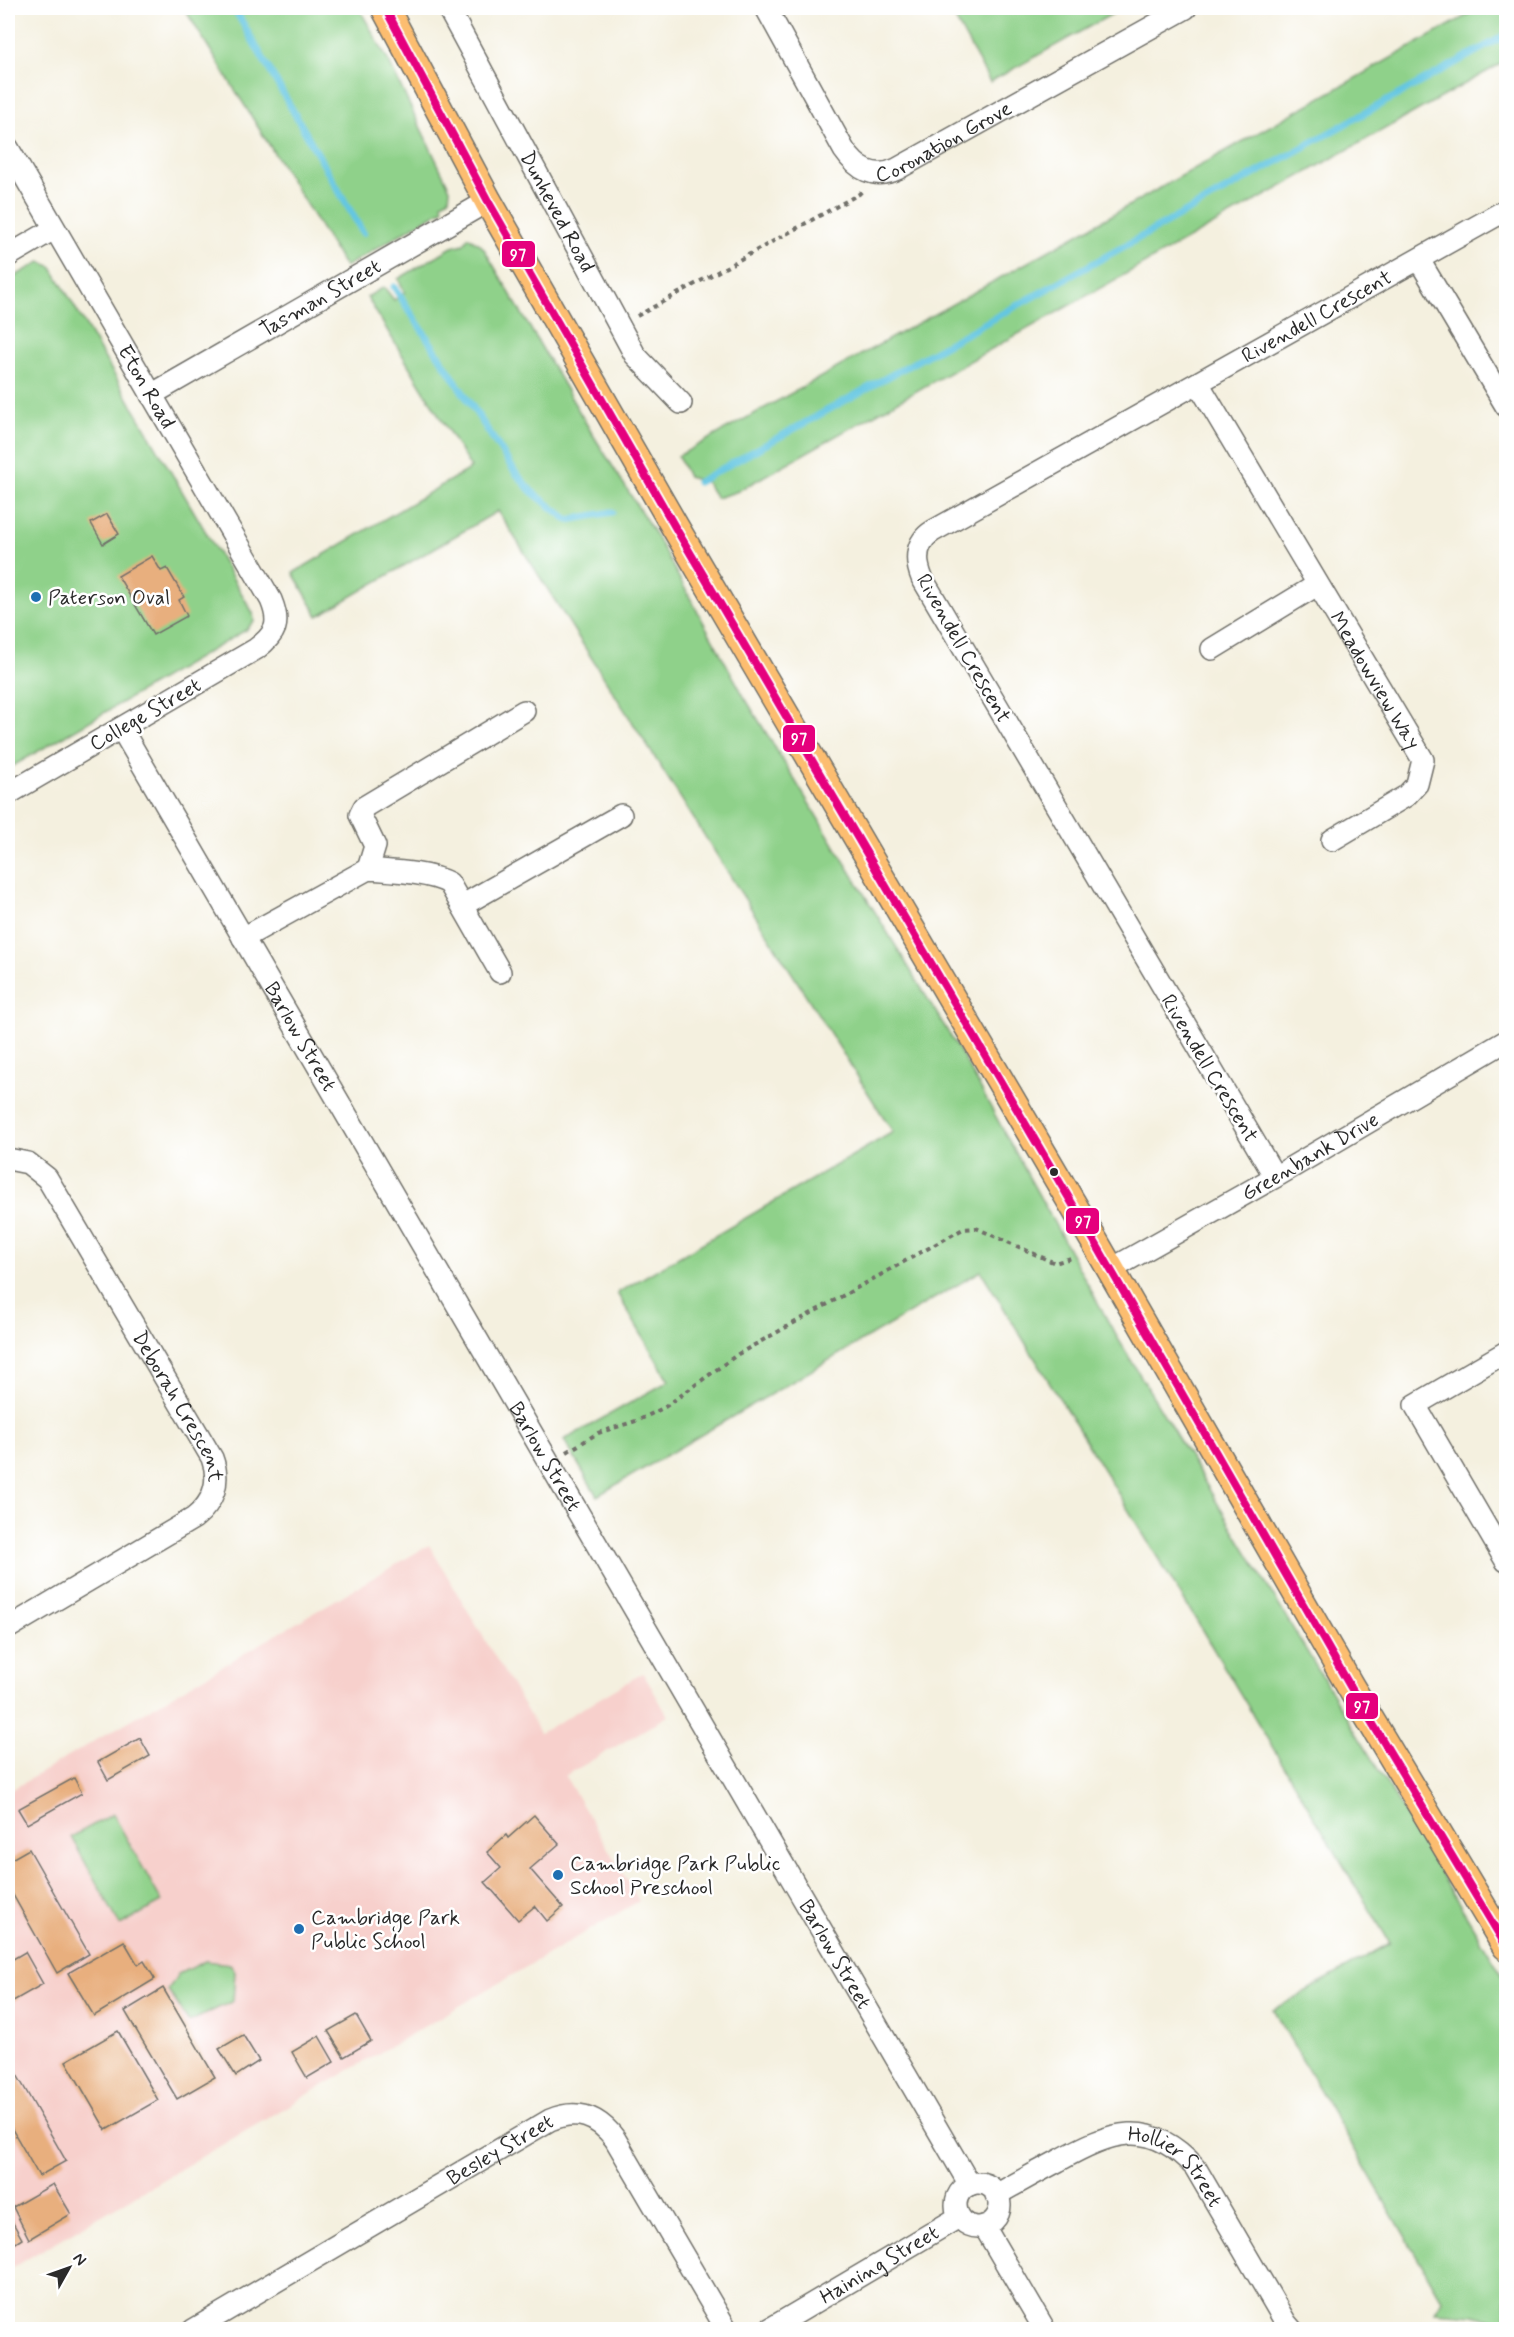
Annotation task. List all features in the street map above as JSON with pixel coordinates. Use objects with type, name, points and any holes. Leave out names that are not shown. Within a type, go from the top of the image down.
[{"type":"main road","points":[[385,8],[488,201],[675,527],[1110,1270],[1350,1686],[1506,1946]]},
{"type":"street","name":"Dunheved Road","points":[[448,8],[635,355],[681,403]]},
{"type":"street","name":"Coronation Grove","points":[[766,8],[844,150],[864,171],[879,174],[897,169],[1186,8]]},
{"type":"street","name":"Eton Road","points":[[8,148],[271,600],[277,620],[275,627]]},
{"type":"street","name":"Tasman Street","points":[[151,395],[488,201]]},
{"type":"street","name":"Rivendell Crescent","points":[[1275,1177],[928,589],[917,564],[920,544],[929,533],[1506,210]]},
{"type":"street","points":[[8,256],[54,229]]},
{"type":"street","points":[[1419,260],[1506,406]]},
{"type":"street","name":"Meadowview Way","points":[[1198,383],[1423,760],[1417,784],[1406,796],[1332,840]]},
{"type":"street","points":[[1212,649],[1317,585]]},
{"type":"street","name":"College Street","points":[[8,794],[256,649],[265,643],[275,627]]},
{"type":"street","points":[[369,869],[375,846],[360,815],[364,807],[524,711]]},
{"type":"street","name":"Barlow Street","points":[[121,728],[970,2185]]},
{"type":"street","points":[[463,905],[621,815]]},
{"type":"street","points":[[243,938],[369,869],[444,880],[453,887],[500,972]]},
{"type":"street","name":"Greenbank Drive","points":[[1110,1270],[1275,1177],[1506,1041]]},
{"type":"street","name":"Deborah Crescent","points":[[8,1159],[28,1163],[47,1178],[212,1458],[216,1484],[211,1500],[194,1518],[8,1628]]},
{"type":"street","points":[[1506,1352],[1414,1405],[1506,1561]]},
{"type":"street","name":"Besley Street","points":[[193,2330],[550,2120],[575,2114],[587,2115],[599,2121],[615,2139],[727,2330]]},
{"type":"street","name":"Hollier Street","points":[[996,2195],[1104,2137],[1130,2133],[1160,2140],[1183,2154],[1195,2167],[1292,2330]]},
{"type":"street","points":[[970,2185],[988,2186],[999,2200],[998,2213],[990,2223],[984,2226],[1045,2330]]},
{"type":"street","name":"Haining Street","points":[[970,2185],[960,2192],[957,2198],[959,2217],[970,2226],[984,2226]]},
{"type":"street","name":"Haining Street","points":[[768,2330],[959,2217]]},
{"type":"path","points":[[629,320],[859,194],[865,187]]},
{"type":"path","points":[[550,1462],[598,1433],[639,1420],[665,1407],[738,1354],[963,1229],[976,1228],[1055,1263],[1071,1258]]},
{"type":"shaded area","name":"Cambridge Park Public School","points":[[429,1545],[540,1733],[643,1673],[668,1716],[565,1776],[639,1901],[8,2270],[8,1792]]},
{"type":"green space","points":[[184,8],[359,8],[389,62],[450,189],[449,199],[442,203],[443,209],[345,267]]},
{"type":"green space","points":[[949,8],[1123,8],[990,82]]},
{"type":"green space","points":[[1480,8],[1506,8],[1506,61],[736,492],[716,498],[706,482],[688,477],[678,456]]},
{"type":"green space","points":[[468,237],[484,249],[590,430],[655,534],[745,698],[962,1055],[1114,1332],[1506,1981],[1506,2324],[1474,2315],[1435,2312],[1442,2299],[1273,2010],[1390,1943],[1193,1615],[981,1271],[597,1496],[564,1440],[669,1381],[617,1293],[893,1132],[498,511],[318,616],[293,573],[471,468],[367,297],[384,287],[394,300],[405,292],[398,279],[452,247],[464,244]]},
{"type":"green space","points":[[40,262],[51,266],[253,613],[254,621],[246,630],[8,769],[8,280]]},
{"type":"green space","points":[[113,1814],[162,1902],[120,1925],[71,1837]]},
{"type":"green space","points":[[205,1961],[230,1964],[235,1972],[233,2001],[189,2022],[168,1990],[178,1974]]},
{"type":"building","points":[[107,514],[119,534],[103,544],[91,523]]},
{"type":"building","points":[[152,556],[161,571],[167,568],[184,597],[179,600],[187,616],[153,635],[118,576]]},
{"type":"building","points":[[140,1738],[150,1756],[108,1780],[98,1762]]},
{"type":"building","points":[[74,1778],[82,1793],[27,1824],[18,1809]]},
{"type":"building","points":[[534,1815],[559,1844],[530,1869],[563,1907],[547,1921],[535,1906],[518,1920],[485,1882],[501,1868],[487,1852],[506,1835],[508,1838]]},
{"type":"building","points":[[29,1849],[89,1954],[57,1973],[8,1886],[8,1861]]},
{"type":"building","points":[[124,1941],[138,1965],[144,1961],[155,1979],[94,2016],[68,1973]]},
{"type":"building","points":[[25,1952],[43,1984],[8,2004],[8,1962]]},
{"type":"building","points":[[163,1988],[215,2077],[177,2099],[125,2011]]},
{"type":"building","points":[[356,2015],[371,2041],[344,2057],[328,2031]]},
{"type":"building","points":[[118,2031],[158,2100],[106,2130],[66,2061]]},
{"type":"building","points":[[243,2035],[259,2061],[236,2076],[219,2049]]},
{"type":"building","points":[[319,2036],[334,2062],[307,2078],[292,2052]]},
{"type":"building","points":[[8,2059],[66,2161],[39,2176],[8,2122]]},
{"type":"building","points":[[53,2184],[71,2214],[29,2239],[13,2207]]},
{"type":"building","points":[[8,2214],[22,2239],[8,2248]]},
{"type":"waterway","points":[[234,8],[363,233]]},
{"type":"waterway","points":[[698,482],[1506,35]]},
{"type":"waterway","points":[[394,287],[515,472],[531,491],[568,520],[612,512]]},
{"type":"transit line","name":"97","points":[[385,8],[488,201],[675,527],[1096,1244],[1350,1686],[1506,1946]]},
{"type":"place","name":"Paterson Oval","points":[[36,597]]},
{"type":"place","name":"Cambridge Park Public School Preschool","points":[[558,1875]]},
{"type":"place","name":"Cambridge Park Public School","points":[[299,1929]]}]
